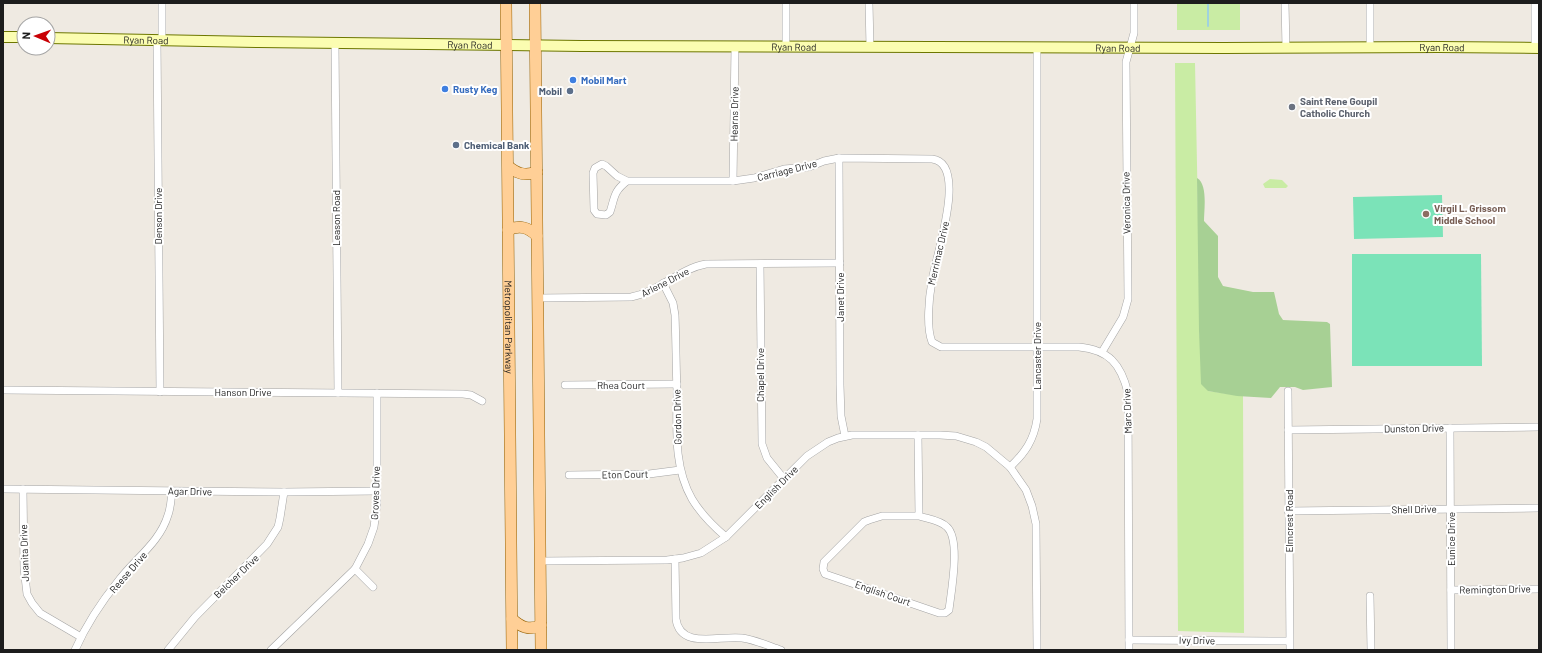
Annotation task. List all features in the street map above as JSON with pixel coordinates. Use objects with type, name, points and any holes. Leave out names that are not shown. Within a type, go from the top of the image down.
[{"type":"main road","name":"Metropolitan Parkway","points":[[506,3],[512,650]]},
{"type":"main road","points":[[535,3],[541,650]]},
{"type":"main road","points":[[3,37],[16,37]]},
{"type":"main road","name":"Ryan Road","points":[[56,38],[536,46],[1537,48]]},
{"type":"main road","points":[[508,166],[512,170],[521,174],[526,175],[537,172]]},
{"type":"main road","points":[[508,230],[522,227],[533,231],[537,236]]},
{"type":"main road","points":[[512,619],[518,624],[527,628],[540,625]]},
{"type":"street","name":"Denson Drive","points":[[160,392],[159,40],[162,3]]},
{"type":"street","points":[[786,3],[786,47]]},
{"type":"street","points":[[869,3],[870,47]]},
{"type":"street","name":"Veronica Drive","points":[[1102,352],[1123,317],[1128,299],[1126,62],[1134,33],[1134,3]]},
{"type":"street","points":[[1285,3],[1286,48]]},
{"type":"street","points":[[1370,3],[1370,48]]},
{"type":"street","points":[[1535,3],[1537,48]]},
{"type":"street","name":"Leason Road","points":[[335,43],[338,393]]},
{"type":"street","name":"Hearns Drive","points":[[733,181],[735,47]]},
{"type":"street","name":"Lancaster Drive","points":[[1010,467],[1026,451],[1035,429],[1037,416],[1037,48]]},
{"type":"street","name":"Carriage Drive","points":[[626,181],[733,181],[754,178],[784,169],[809,167],[824,161],[839,158],[932,159],[940,161],[944,165]]},
{"type":"street","name":"Janet Drive","points":[[839,158],[841,416],[845,436]]},
{"type":"street","points":[[602,164],[626,181],[616,191],[613,197],[610,212],[606,215],[597,214],[594,210],[593,172],[595,168],[602,164]]},
{"type":"street","name":"Merrimac Drive","points":[[944,165],[948,175],[948,205],[930,289],[929,333],[932,342],[941,347],[1037,348]]},
{"type":"street","name":"Arlene Drive","points":[[538,298],[631,297],[642,295],[685,271],[702,265],[840,263]]},
{"type":"street","name":"Chapel Drive","points":[[760,264],[762,444],[767,458],[784,479]]},
{"type":"street","name":"Gordon Drive","points":[[664,284],[673,303],[675,315],[677,444],[680,470],[688,491],[697,507],[709,522],[726,538]]},
{"type":"street","points":[[1037,348],[1079,348],[1102,352]]},
{"type":"street","name":"Marc Drive","points":[[1102,352],[1120,371],[1125,381],[1128,393],[1129,650]]},
{"type":"street","name":"Rhea Court","points":[[565,385],[677,384]]},
{"type":"street","name":"Hanson Drive","points":[[3,390],[463,394],[471,395],[482,400]]},
{"type":"street","name":"Elmcrest Road","points":[[1288,391],[1290,650]]},
{"type":"street","name":"Groves Drive","points":[[271,650],[355,569],[366,549],[374,527],[376,510],[377,393]]},
{"type":"street","name":"Dunston Drive","points":[[1288,430],[1539,427]]},
{"type":"street","name":"Eunice Drive","points":[[1450,428],[1451,650]]},
{"type":"street","points":[[918,435],[918,516]]},
{"type":"street","name":"English Drive","points":[[540,561],[675,559],[706,551],[726,538],[807,456],[828,442],[845,436],[949,435],[971,441],[990,450],[1010,467]]},
{"type":"street","points":[[1010,467],[1026,490],[1032,506],[1036,524],[1037,650]]},
{"type":"street","name":"Eton Court","points":[[569,475],[649,474],[680,470]]},
{"type":"street","name":"Agar Drive","points":[[3,489],[284,492],[377,491]]},
{"type":"street","name":"Juanita Drive","points":[[23,489],[24,568],[27,594],[40,613],[81,637]]},
{"type":"street","name":"Reese Drive","points":[[75,650],[81,637],[120,579],[160,534],[169,513],[172,491]]},
{"type":"street","name":"Belcher Drive","points":[[168,650],[195,617],[267,544],[278,527],[284,492]]},
{"type":"street","name":"Shell Drive","points":[[1288,511],[1539,508]]},
{"type":"street","name":"English Court","points":[[882,516],[918,516],[938,521],[948,528],[952,534],[954,542],[954,579],[949,610],[945,613],[939,613],[825,574],[823,569],[824,562],[864,522],[882,516]]},
{"type":"street","points":[[675,559],[676,619],[677,625],[683,634],[694,639],[742,638],[781,650]]},
{"type":"street","points":[[355,569],[373,587]]},
{"type":"street","name":"Remington Drive","points":[[1451,590],[1539,589]]},
{"type":"street","points":[[1370,596],[1371,650]]},
{"type":"street","name":"Ivy Drive","points":[[1129,640],[1290,641]]},
{"type":"green space","points":[[1177,3],[1240,3],[1240,30],[1177,30]]},
{"type":"green space","points":[[1175,63],[1195,63],[1199,331],[1208,391],[1243,396],[1244,633],[1178,631]]},
{"type":"green space","points":[[1197,178],[1203,186],[1204,191],[1204,221],[1218,236],[1218,277],[1223,286],[1253,292],[1274,292],[1279,314],[1283,320],[1327,322],[1330,324],[1332,387],[1303,390],[1295,387],[1280,387],[1271,398],[1237,396],[1208,391],[1201,384]]},
{"type":"green space","points":[[1270,179],[1282,180],[1288,186],[1286,188],[1265,188],[1263,184]]},
{"type":"green space","points":[[1442,195],[1443,237],[1354,239],[1353,197]]},
{"type":"green space","points":[[1352,254],[1481,254],[1482,366],[1352,366]]},
{"type":"waterway","points":[[1208,3],[1208,26]]},
{"type":"place","name":"Mobil Mart","points":[[573,80]]},
{"type":"place","name":"Rusty Keg","points":[[445,89]]},
{"type":"place","name":"Mobil","points":[[570,91]]},
{"type":"place","name":"Saint Rene Goupil Catholic Church","points":[[1292,107]]},
{"type":"place","name":"Chemical Bank","points":[[456,145]]},
{"type":"place","name":"Virgil L. Grissom Middle School","points":[[1426,214]]}]
